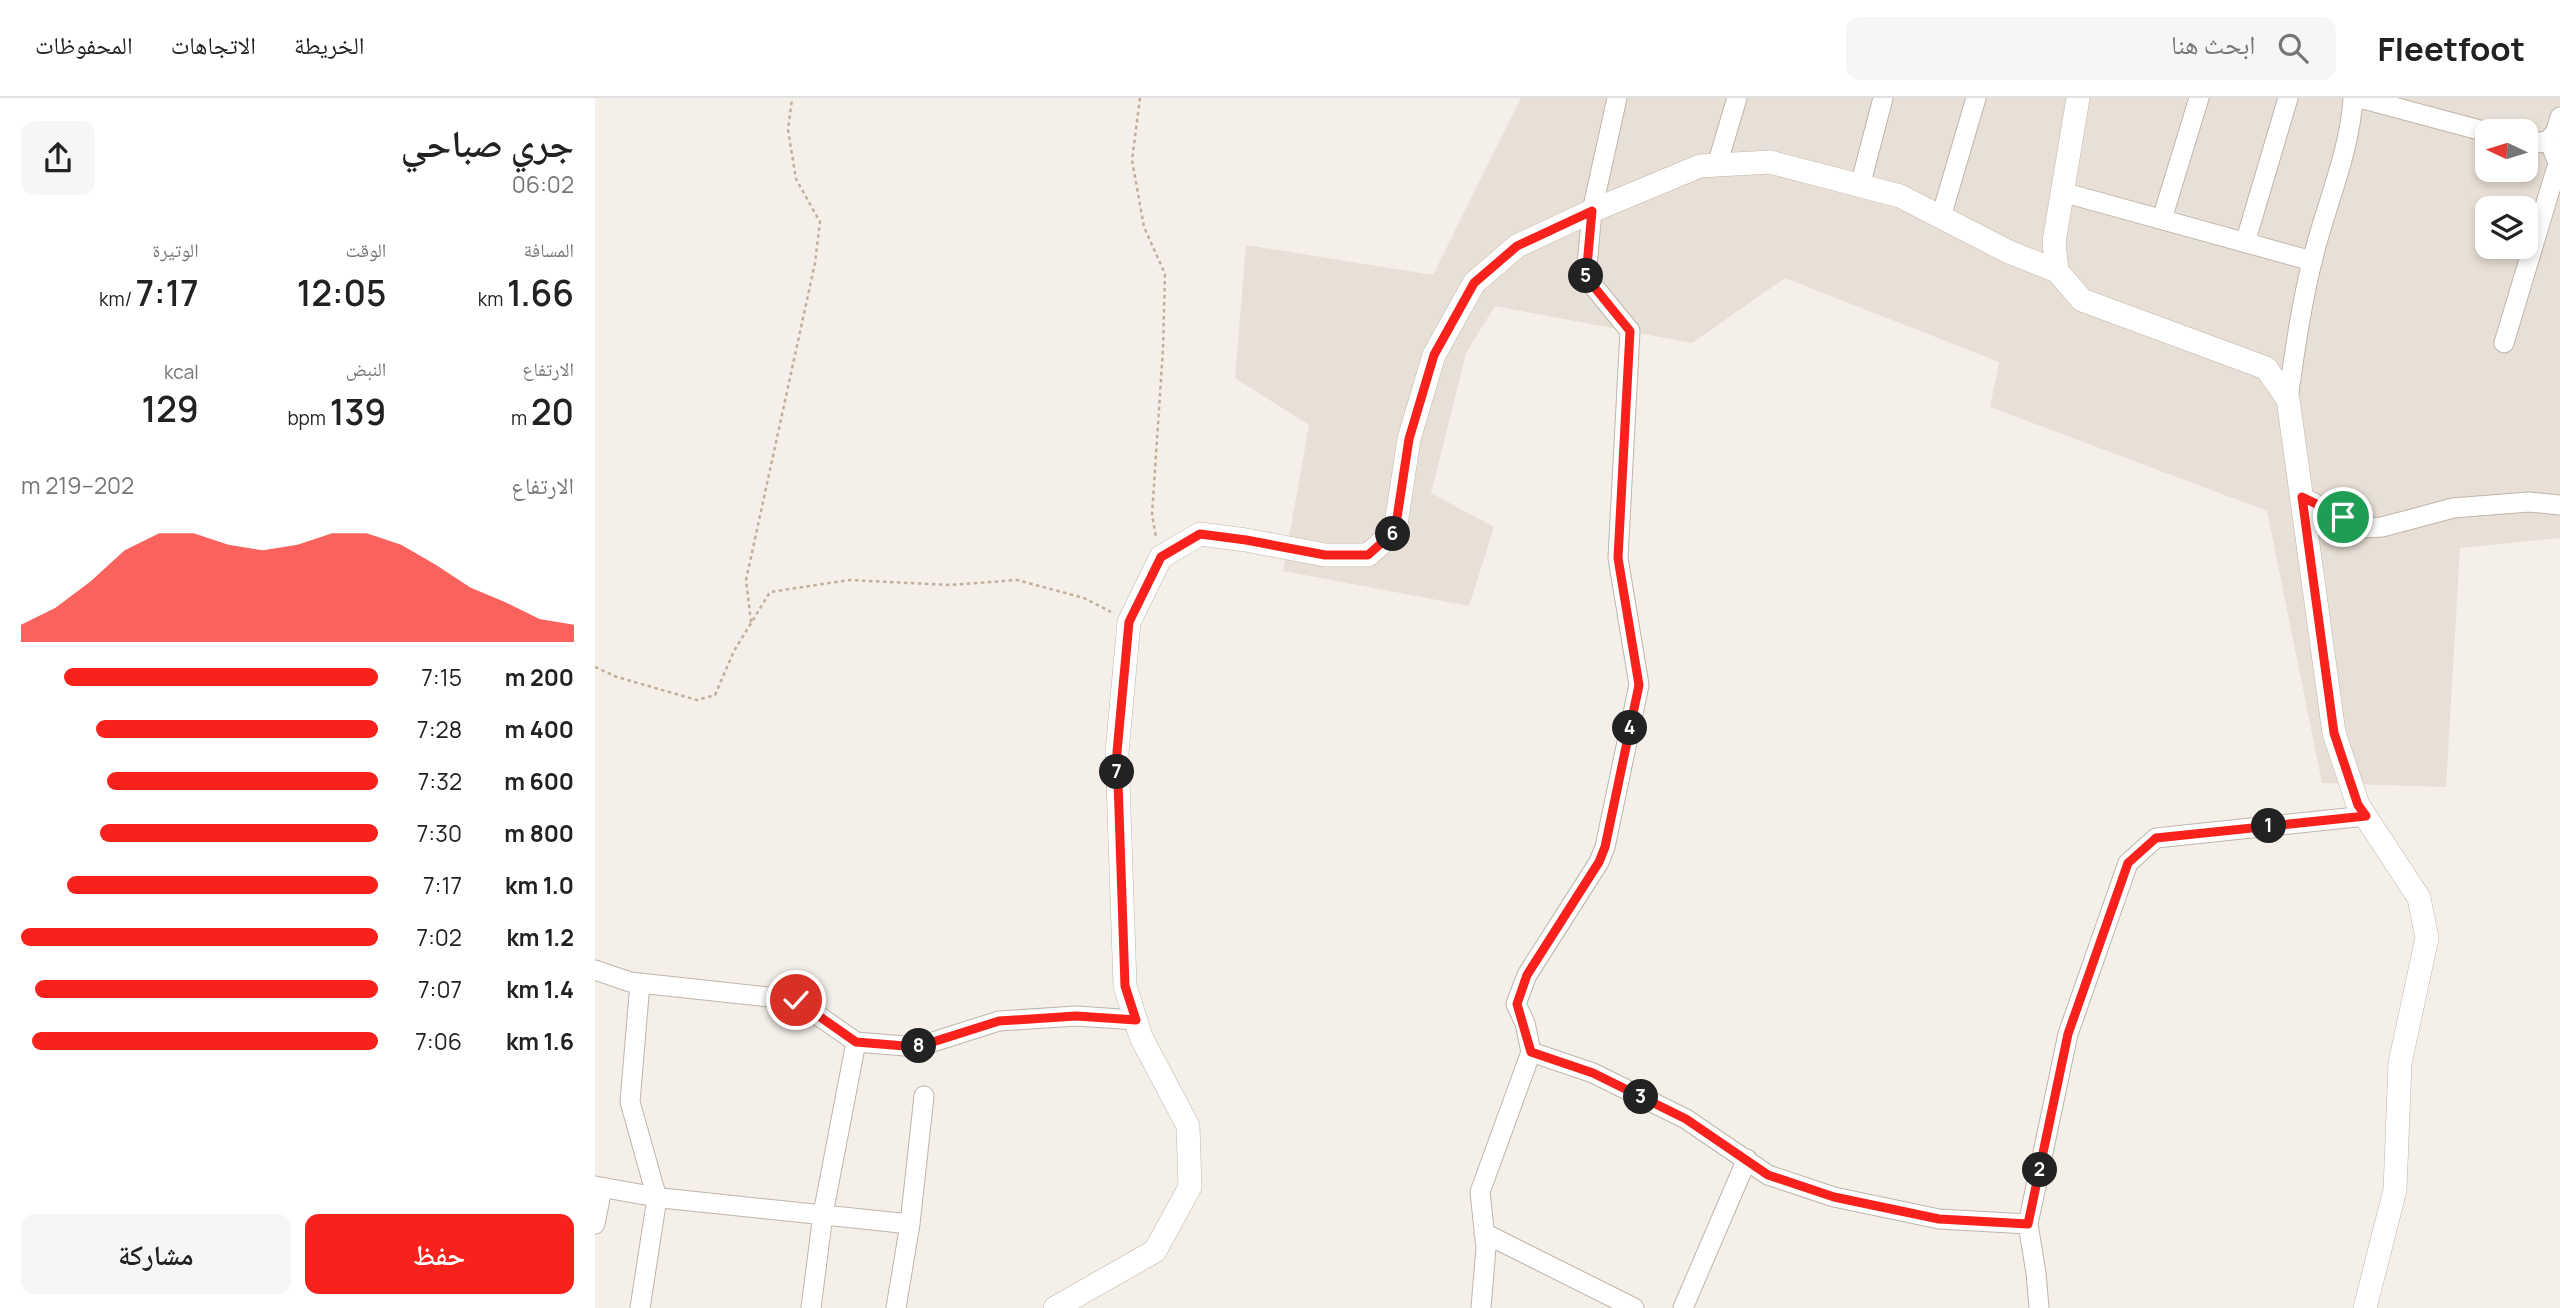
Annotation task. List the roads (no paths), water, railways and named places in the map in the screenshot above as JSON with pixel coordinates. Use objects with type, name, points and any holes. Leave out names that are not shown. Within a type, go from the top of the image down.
[{"type":"street","points":[[1481,1308],[1486,1248],[1480,1192],[1531,1052],[1517,1004],[1527,975],[1602,855],[1639,685],[1618,558],[1630,331],[1586,277],[1592,211],[1617,98]]},
{"type":"street","points":[[1717,165],[1737,98]]},
{"type":"street","points":[[1860,186],[1883,98]]},
{"type":"street","points":[[1941,217],[1976,98]]},
{"type":"street","points":[[2057,271],[2053,242],[2078,98]]},
{"type":"street","points":[[2162,219],[2199,98]]},
{"type":"street","points":[[2245,243],[2288,98]]},
{"type":"street","points":[[2353,98],[2351,123],[2312,261],[2302,307],[2288,399],[2334,733],[2358,805],[2419,898],[2427,938],[2400,1063],[2395,1190],[2365,1308]]},
{"type":"street","points":[[2360,98],[2475,129]]},
{"type":"street","points":[[2538,143],[2549,140],[2556,131],[2560,117]]},
{"type":"street","points":[[2504,343],[2558,163],[2549,140]]},
{"type":"street","points":[[1055,1308],[1155,1251],[1190,1187],[1188,1126],[1141,1037],[1125,986],[1117,752],[1129,622],[1161,557],[1200,534],[1325,555],[1368,555],[1395,531],[1409,439],[1434,355],[1474,283],[1517,246],[1700,166],[1770,162],[1900,196],[2009,252],[2057,271],[2083,300],[2266,368],[2288,399]]},
{"type":"street","points":[[2062,192],[2312,261]]},
{"type":"street","points":[[2302,497],[2363,528],[2382,527],[2453,508],[2529,502],[2560,505]]},
{"type":"street","points":[[2039,1308],[2028,1224],[2068,1034],[2128,863],[2156,838],[2366,816]]},
{"type":"street","points":[[595,970],[640,983],[796,1000],[856,1042],[917,1047],[999,1021],[1076,1016],[1136,1020]]},
{"type":"street","points":[[640,983],[630,1102],[657,1198],[640,1308]]},
{"type":"street","points":[[811,1308],[823,1214],[856,1042]]},
{"type":"street","points":[[1531,1052],[1593,1073],[1686,1119],[1768,1175],[1834,1197],[1939,1219],[2028,1224]]},
{"type":"street","points":[[896,1308],[910,1224],[924,1096]]},
{"type":"street","points":[[1683,1308],[1747,1159]]},
{"type":"street","points":[[595,1224],[599,1187],[657,1198],[910,1224]]},
{"type":"street","points":[[1484,1233],[1634,1308]]}]
